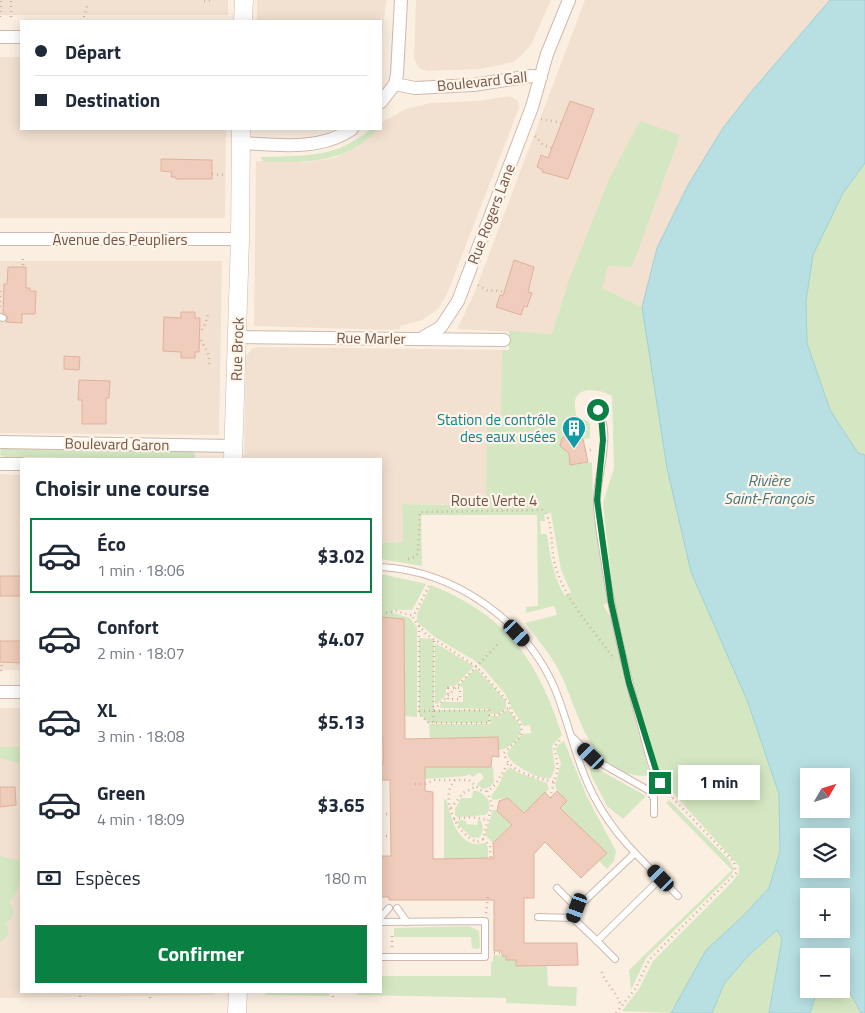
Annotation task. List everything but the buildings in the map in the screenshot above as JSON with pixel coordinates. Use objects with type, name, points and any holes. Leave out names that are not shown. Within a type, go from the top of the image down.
[{"type":"street","points":[[244,0],[244,20]]},
{"type":"street","points":[[382,101],[395,84],[398,68],[401,0]]},
{"type":"street","name":"Boulevard Gall","points":[[395,84],[415,88],[473,85],[532,76],[540,77],[569,0]]},
{"type":"street","points":[[0,37],[20,37]]},
{"type":"street","name":"Rue Rogers Lane","points":[[422,338],[441,327],[458,301],[532,107],[540,77]]},
{"type":"street","points":[[241,136],[310,144],[338,137],[350,130]]},
{"type":"street","name":"Rue Brock","points":[[233,452],[240,239],[241,136]]},
{"type":"street","name":"Avenue des Peupliers","points":[[0,240],[240,239]]},
{"type":"street","name":"Rue Marler","points":[[237,336],[504,340]]},
{"type":"street","name":"Boulevard Garon","points":[[0,442],[233,452]]},
{"type":"street","points":[[0,464],[20,464]]},
{"type":"street","points":[[0,692],[20,692]]},
{"type":"street","points":[[237,1013],[238,993]]},
{"type":"lane","points":[[593,404],[601,414],[603,426],[603,448],[597,500],[599,527],[611,602],[629,683],[660,783],[650,792]]},
{"type":"lane","points":[[382,567],[426,574],[456,587],[483,603],[508,624],[529,646],[546,672],[561,705],[585,777],[598,804],[613,828],[678,896]]},
{"type":"lane","points":[[570,736],[597,762],[643,786],[650,792],[654,798],[654,814]]},
{"type":"lane","points":[[573,918],[577,908],[635,853]]},
{"type":"lane","points":[[597,940],[661,878]]},
{"type":"lane","points":[[557,888],[577,908]]},
{"type":"lane","points":[[382,916],[389,908]]},
{"type":"lane","points":[[396,908],[407,922]]},
{"type":"lane","points":[[538,917],[573,918],[615,958]]},
{"type":"lane","points":[[382,922],[485,921],[485,957],[382,957]]},
{"type":"path","points":[[0,0],[0,17]]},
{"type":"path","points":[[11,0],[11,17]]},
{"type":"path","points":[[204,1],[211,0]]},
{"type":"path","points":[[84,17],[87,6]]},
{"type":"path","points":[[540,119],[562,122]]},
{"type":"path","points":[[534,135],[543,144],[552,148]]},
{"type":"path","points":[[212,174],[226,175]]},
{"type":"path","points":[[23,259],[24,267]]},
{"type":"path","points":[[476,285],[483,286],[488,291],[504,292]]},
{"type":"path","points":[[0,305],[1,291]]},
{"type":"path","points":[[202,330],[208,312]]},
{"type":"path","points":[[202,340],[209,355],[209,364]]},
{"type":"path","name":"Route Verte 4","points":[[402,558],[410,559],[417,555],[419,513],[423,511],[542,510],[548,518],[554,562],[560,579],[616,661]]},
{"type":"path","points":[[429,584],[414,616],[415,621],[434,639],[476,666],[510,706],[512,714],[520,722],[522,731],[519,738],[504,753],[509,763],[527,774],[554,782]]},
{"type":"path","points":[[382,614],[396,612],[414,616]]},
{"type":"path","points":[[419,626],[419,711],[419,714],[429,723],[489,723],[489,710],[419,711]]},
{"type":"path","points":[[433,723],[434,639]]},
{"type":"path","points":[[433,710],[499,643]]},
{"type":"path","points":[[1,671],[2,662]]},
{"type":"path","points":[[448,695],[448,699],[460,699],[460,688],[455,688]]},
{"type":"path","points":[[489,716],[498,715],[510,706]]},
{"type":"path","points":[[550,798],[558,767],[554,747],[556,742],[562,738]]},
{"type":"path","points":[[487,791],[496,784],[501,772],[509,763]]},
{"type":"path","points":[[415,784],[425,784],[435,780],[469,780],[476,787],[487,791]]},
{"type":"path","points":[[455,780],[449,786],[451,808],[455,823],[472,840],[477,842],[483,839]]},
{"type":"path","points":[[451,808],[463,793],[476,787]]},
{"type":"path","points":[[483,839],[492,805],[487,791]]},
{"type":"path","points":[[492,805],[498,807]]},
{"type":"path","points":[[382,814],[390,814]]},
{"type":"path","points":[[454,819],[472,817],[487,820]]},
{"type":"path","points":[[382,836],[390,836]]},
{"type":"path","points":[[483,839],[490,846],[491,858]]},
{"type":"path","points":[[488,897],[488,902]]},
{"type":"path","points":[[602,972],[616,993],[621,1006]]},
{"type":"path","points":[[80,993],[80,999]]},
{"type":"path","points":[[150,993],[150,998]]},
{"type":"shaded area","points":[[0,0],[228,0],[228,15],[0,15]]},
{"type":"shaded area","points":[[257,0],[386,0],[382,38],[382,20],[257,20]]},
{"type":"shaded area","points":[[416,0],[551,0],[531,45],[513,62],[480,69],[427,71],[419,68],[414,59]]},
{"type":"shaded area","points":[[585,0],[830,0],[751,92],[723,128],[688,185],[657,248],[642,307],[595,285],[552,334],[457,329],[474,294]]},
{"type":"shaded area","points":[[0,57],[20,57],[20,130],[226,130],[225,218],[0,218]]},
{"type":"shaded area","points":[[510,96],[518,101],[519,108],[447,294],[438,309],[422,320],[400,326],[400,329],[390,330],[254,326],[256,161],[305,162],[335,158],[359,146],[376,130],[382,130],[382,122],[406,109],[431,103],[478,101]]},
{"type":"shaded area","points":[[0,261],[222,261],[219,435],[0,433]]},
{"type":"shaded area","points":[[253,348],[509,350],[505,506],[402,504],[403,542],[382,543],[382,458],[244,458],[246,356]]},
{"type":"shaded area","points":[[0,474],[20,475],[20,670],[0,670]]},
{"type":"shaded area","points":[[0,708],[20,708],[20,993],[216,993],[213,995],[0,998]]},
{"type":"green space","points":[[640,121],[680,135],[632,267],[608,266],[602,288],[642,307],[667,468],[779,794],[780,851],[769,888],[742,917],[672,1009],[671,1013],[622,1011],[639,989],[653,961],[732,882],[739,873],[739,866],[664,783],[653,753],[636,692],[614,602],[603,503],[614,468],[612,396],[594,390],[580,393],[575,401],[576,417],[588,421],[590,424],[590,438],[574,441],[569,436],[562,438],[560,445],[568,451],[571,465],[592,462],[593,503],[608,603],[603,605],[611,618],[649,771],[646,776],[627,773],[612,766],[600,755],[582,725],[558,670],[525,623],[557,615],[554,606],[526,613],[526,607],[538,606],[537,515],[421,515],[422,566],[382,559],[382,543],[403,542],[402,504],[486,506],[487,423],[501,423],[502,350],[509,350],[509,331],[552,334],[569,280],[609,179]],"holes":[[[551,513],[561,570],[571,592],[565,596],[561,589],[555,574],[547,534],[541,534],[540,521],[545,521],[544,514]]]},
{"type":"green space","points":[[370,130],[376,130],[353,149],[326,159],[296,162],[265,162],[261,159],[261,157],[319,154],[345,146]]},
{"type":"green space","points":[[865,163],[865,455],[858,453],[830,410],[807,343],[806,301],[813,255],[843,193]]},
{"type":"green space","points":[[1,448],[191,452],[195,454],[195,458],[4,457],[0,455]]},
{"type":"green space","points":[[382,574],[426,584],[412,610],[393,610],[394,613],[410,618],[417,627],[417,717],[405,716],[404,619],[382,617]]},
{"type":"green space","points":[[431,585],[457,597],[480,611],[516,643],[530,662],[542,684],[562,735],[552,746],[555,768],[551,778],[540,777],[528,772],[508,757],[507,753],[522,734],[531,733],[530,725],[524,726],[506,695],[484,669],[475,661],[435,637],[417,622],[417,614]]},
{"type":"green space","points":[[419,638],[434,639],[434,710],[489,710],[489,723],[429,723],[419,714]]},
{"type":"green space","points":[[435,643],[474,666],[455,686],[446,687],[446,695],[437,704],[435,703]]},
{"type":"green space","points":[[476,668],[506,701],[506,708],[499,714],[490,714],[489,709],[440,708],[440,705],[445,700],[446,702],[463,702],[463,687],[458,686]]},
{"type":"green space","points":[[508,709],[521,730],[514,742],[507,748],[499,750],[498,737],[430,738],[429,724],[490,724],[490,716],[498,716]]},
{"type":"green space","points":[[564,741],[587,797],[616,851],[614,861],[607,869],[599,861],[606,853],[560,808],[567,801],[557,791],[555,785],[561,763],[556,750],[558,745]]},
{"type":"green space","points":[[0,747],[20,747],[20,764],[0,758]]},
{"type":"green space","points":[[425,767],[493,767],[494,782],[490,787],[483,789],[477,784],[484,778],[481,773],[473,777],[469,774],[466,776],[425,779]]},
{"type":"green space","points":[[510,767],[517,772],[547,783],[549,789],[493,843],[485,835],[493,810],[497,810],[505,818],[513,814],[516,805],[508,798],[493,800],[491,796],[499,785],[503,774]]},
{"type":"green space","points":[[594,767],[646,796],[623,819],[607,806],[591,775],[590,769]]},
{"type":"green space","points":[[473,791],[478,791],[488,801],[490,807],[487,814],[457,817],[455,809],[461,798],[472,798]]},
{"type":"green space","points":[[444,799],[447,801],[450,814],[460,834],[470,843],[485,843],[488,847],[488,858],[444,859]]},
{"type":"green space","points":[[669,800],[729,860],[734,869],[732,874],[646,958],[631,990],[629,970],[732,870],[666,803]]},
{"type":"green space","points":[[478,820],[481,821],[483,829],[479,838],[471,837],[456,822],[466,821],[466,824],[477,825]]},
{"type":"green space","points":[[0,856],[20,861],[20,878],[16,893],[9,902],[13,909],[13,916],[6,924],[8,935],[0,942]]},
{"type":"green space","points":[[469,926],[479,931],[480,947],[478,949],[472,948],[471,937],[394,937],[394,928]]},
{"type":"green space","points":[[777,930],[782,939],[769,1013],[712,1013],[724,984],[748,956]]},
{"type":"green space","points":[[493,955],[506,956],[507,960],[512,960],[516,956],[517,966],[547,966],[548,986],[577,987],[576,1006],[506,1003],[506,998],[357,995],[357,993],[382,993],[382,976],[491,976],[491,962],[493,962]]},
{"type":"green space","points":[[264,993],[330,993],[329,996],[267,995]]},
{"type":"green space","points":[[850,993],[861,1013],[810,1013],[815,998],[850,998]]},
{"type":"water","name":"Rivière Saint-François","points":[[830,0],[865,0],[865,163],[843,193],[813,255],[806,301],[807,343],[830,410],[858,453],[865,455],[865,1013],[861,1013],[850,993],[850,948],[800,948],[800,998],[815,998],[810,1013],[769,1013],[782,939],[777,930],[748,956],[724,984],[712,1013],[671,1013],[706,950],[742,917],[769,888],[780,851],[779,794],[747,700],[691,572],[667,468],[642,307],[657,248],[688,185],[723,128],[751,92]]},
{"type":"place","name":"Station de contrôle des eaux usées","points":[[574,449]]},
{"type":"route","points":[[598,410],[601,414],[603,440],[597,500],[599,527],[611,602],[629,683],[655,772],[660,783]]}]
